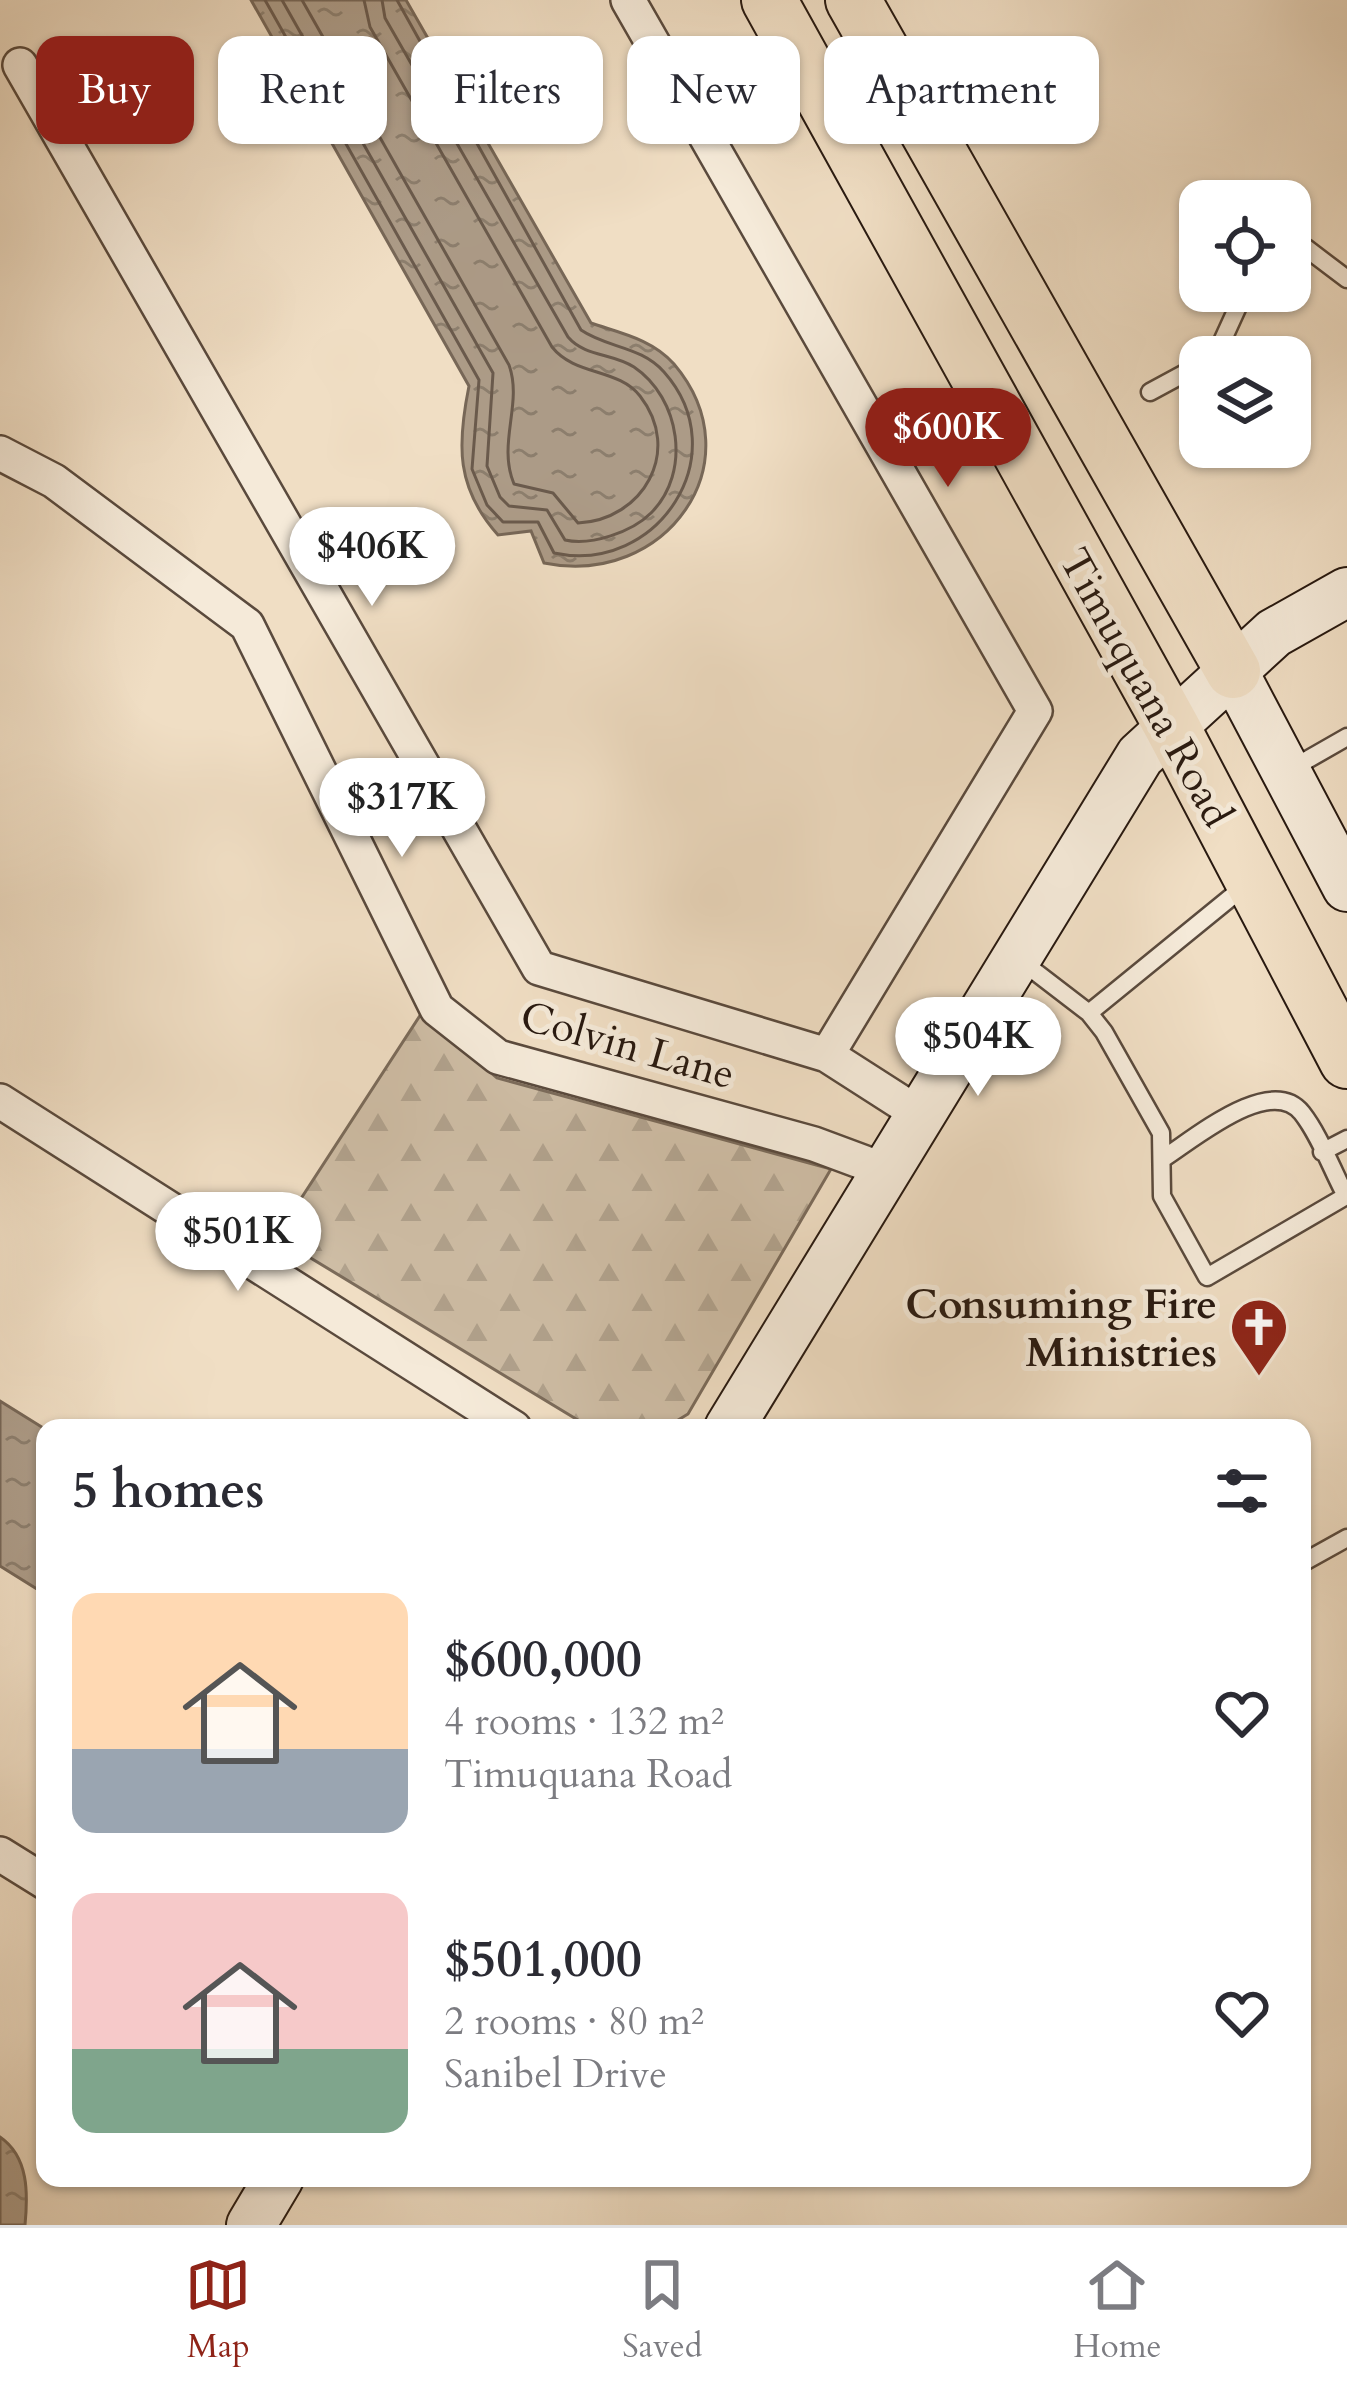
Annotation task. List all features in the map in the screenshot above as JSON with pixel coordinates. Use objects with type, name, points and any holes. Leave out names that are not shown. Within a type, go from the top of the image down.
[{"type":"main road","name":"Timuquana Road","points":[[769,0],[1172,727],[1347,1061]]},
{"type":"main road","name":"Timuquana Road","points":[[853,0],[1233,671]]},
{"type":"street","points":[[628,0],[1035,711],[827,1055]]},
{"type":"street","points":[[20,65],[539,968],[827,1055],[919,1114]]},
{"type":"street","name":"Colvin Lane","points":[[0,453],[54,482],[247,625],[437,1009],[498,1057],[814,1144],[884,1170]]},
{"type":"street","points":[[735,1419],[1140,756],[1274,633],[1347,592]]},
{"type":"street","name":"Timuquana Road","points":[[1233,671],[1286,772],[1340,855]]},
{"type":"street","points":[[0,1101],[500,1419]]},
{"type":"street","points":[[0,1854],[36,1876]]},
{"type":"street","points":[[251,2225],[274,2187]]},
{"type":"lane","points":[[1311,252],[1347,279]]},
{"type":"lane","points":[[1150,392],[1179,376]]},
{"type":"lane","points":[[1286,772],[1347,736]]},
{"type":"lane","points":[[1089,1013],[1253,880]]},
{"type":"lane","points":[[1016,957],[1089,1013],[1161,1133],[1162,1196],[1208,1277],[1346,1196],[1301,1112],[1283,1099],[1259,1100],[1163,1157]]},
{"type":"lane","points":[[1322,1152],[1347,1139]]},
{"type":"lane","points":[[1311,1558],[1347,1538]]},
{"type":"green space","points":[[421,1014],[497,1078],[831,1169],[688,1414],[680,1419],[576,1419],[276,1237]]},
{"type":"water","points":[[251,0],[406,0],[427,36],[411,36],[411,144],[488,144],[591,323],[656,348],[674,364],[697,402],[706,440],[701,477],[685,510],[660,537],[627,556],[588,566],[544,563],[531,531],[498,535],[484,518],[463,465],[469,386],[332,144],[387,144],[387,36],[271,36]]},
{"type":"water","points":[[0,1401],[36,1423],[36,1588],[0,1566]]},
{"type":"water","points":[[0,2137],[21,2165],[25,2225],[0,2225]]},
{"type":"place","name":"Consuming Fire Ministries","points":[[1259,1378]]}]
